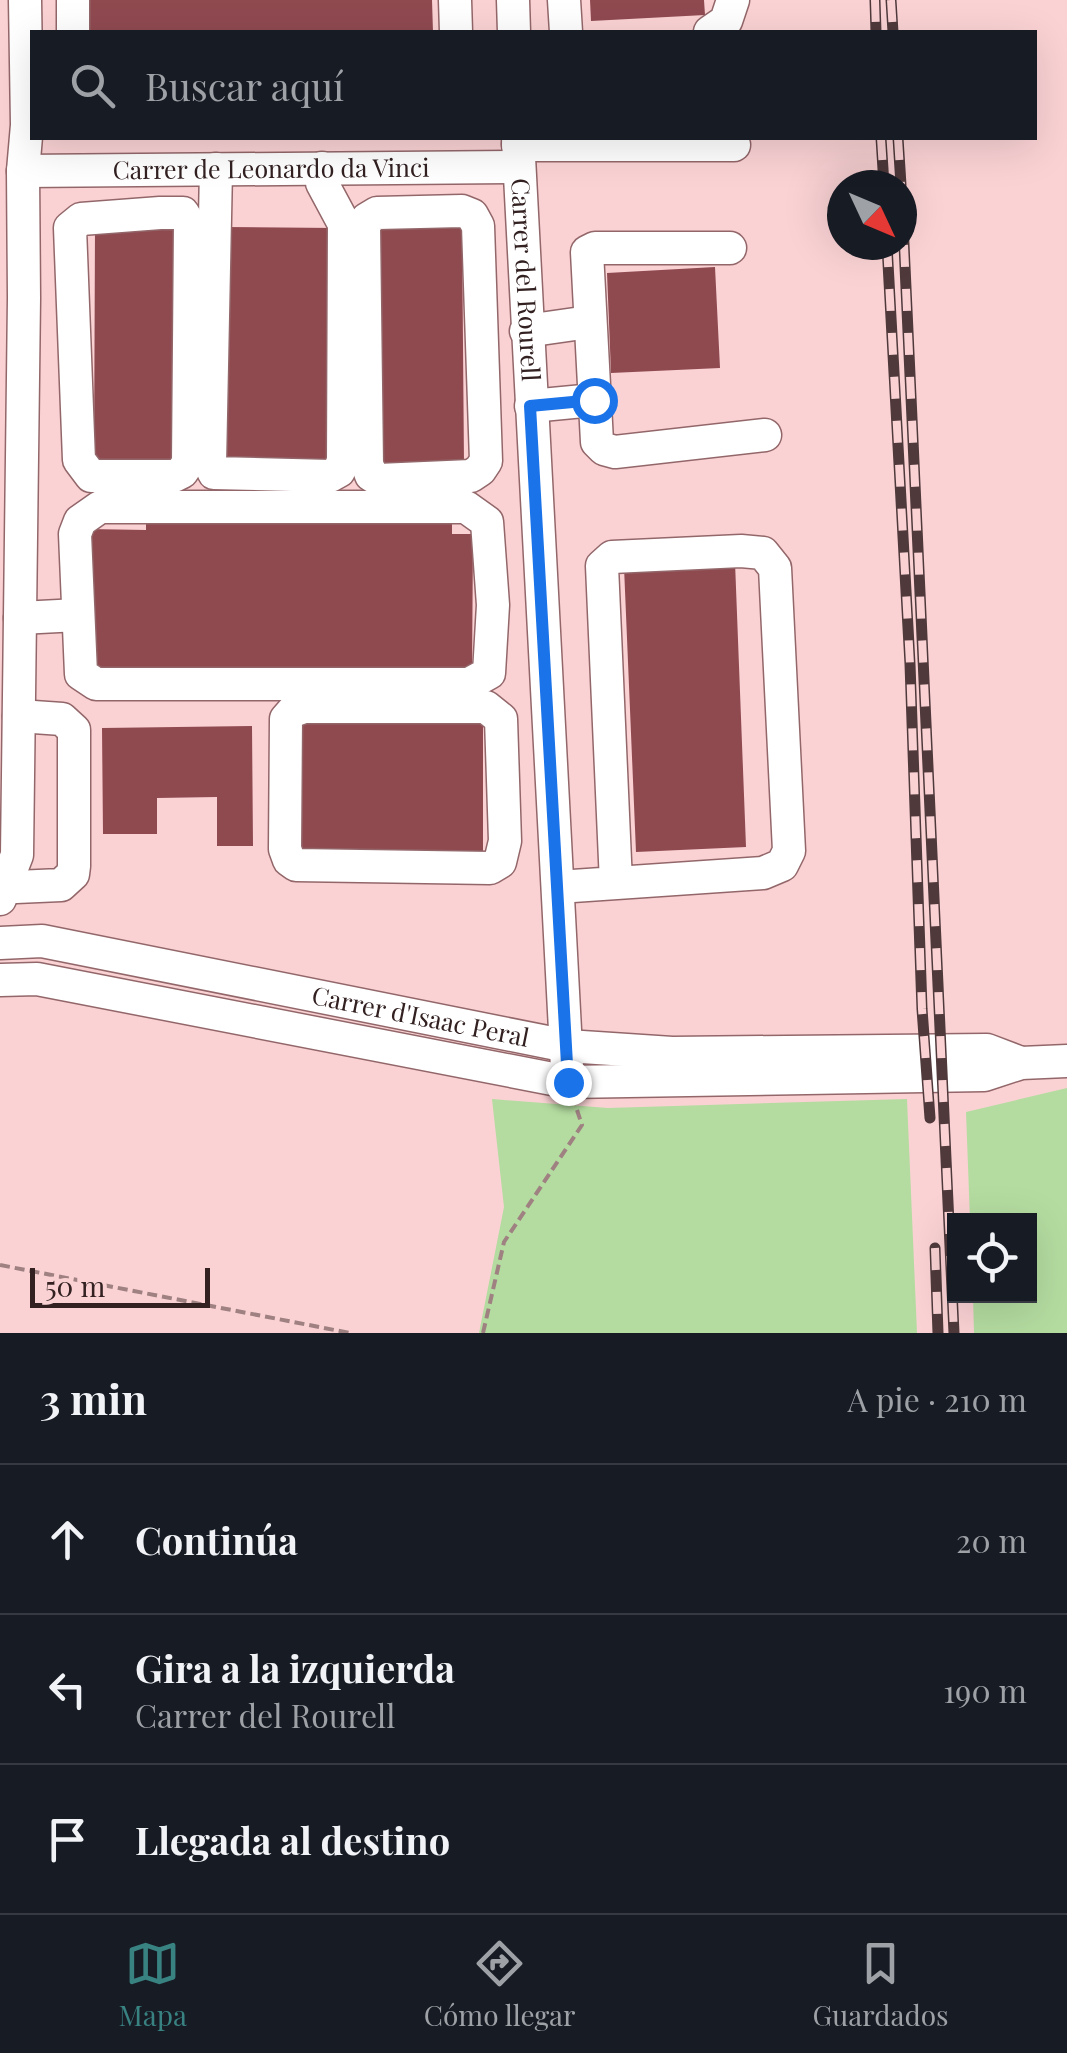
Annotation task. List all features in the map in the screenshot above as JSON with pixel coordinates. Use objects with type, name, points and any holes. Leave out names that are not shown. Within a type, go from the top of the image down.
[{"type":"street","points":[[25,0],[30,125],[22,171],[16,295],[13,630],[18,716],[7,943],[37,979]]},
{"type":"street","points":[[72,0],[73,30]]},
{"type":"street","points":[[455,0],[456,30]]},
{"type":"street","points":[[513,0],[514,30]]},
{"type":"street","points":[[564,0],[566,30]]},
{"type":"street","points":[[713,30],[726,21],[732,0]]},
{"type":"street","name":"Carrer de Leonardo da Vinci","points":[[22,171],[322,168],[518,149],[734,145]]},
{"type":"street","name":"Carrer del Rourell","points":[[518,149],[568,1082]]},
{"type":"street","points":[[216,169],[210,464],[214,473],[330,476],[339,471],[343,461],[344,224],[322,184],[322,168]]},
{"type":"street","points":[[160,212],[162,169]]},
{"type":"street","points":[[160,212],[183,213],[190,225],[188,463],[174,476],[99,477],[84,470],[80,460],[70,228],[81,219],[160,212]]},
{"type":"street","points":[[462,212],[472,215],[478,226],[480,250],[486,461],[471,476],[379,480],[367,464],[367,219],[377,213],[462,212]]},
{"type":"street","points":[[480,250],[522,248]]},
{"type":"street","points":[[730,248],[595,248],[586,252],[597,442],[615,452],[765,435]]},
{"type":"street","points":[[16,295],[72,285]]},
{"type":"street","points":[[526,330],[589,322]]},
{"type":"street","points":[[530,406],[594,400]]},
{"type":"street","points":[[100,507],[466,507],[487,522],[492,605],[489,674],[469,684],[96,684],[81,674],[78,616],[75,534],[80,522],[100,507]]},
{"type":"street","points":[[558,887],[763,873],[782,866],[789,851],[775,568],[763,553],[612,557],[602,566],[616,883]]},
{"type":"street","points":[[492,605],[542,604]]},
{"type":"street","points":[[13,630],[78,616]]},
{"type":"street","points":[[502,719],[505,841],[500,862],[490,868],[296,865],[288,860],[286,720],[294,711],[304,707],[486,707],[502,719],[548,719]]},
{"type":"street","points":[[11,880],[60,885],[73,874],[74,866],[74,730],[62,719],[18,716]]},
{"type":"street","points":[[505,841],[555,838]]},
{"type":"street","name":"Carrer d'Isaac Peral","points":[[7,943],[42,940],[567,1046],[672,1053],[986,1050],[1021,1062]]},
{"type":"street","name":"Carrer d'Isaac Peral","points":[[0,980],[37,979],[568,1082],[984,1074],[1021,1062],[1067,1060]]},
{"type":"path","points":[[483,1333],[504,1242],[582,1125],[568,1082]]},
{"type":"path","points":[[0,1265],[350,1333]]},
{"type":"green space","points":[[1067,1088],[1067,1333],[974,1333],[973,1303],[1037,1303],[1037,1213],[970,1213],[966,1112]]},
{"type":"green space","points":[[492,1099],[608,1108],[907,1099],[917,1333],[479,1333],[504,1207]]},
{"type":"building","points":[[86,0],[432,0],[433,30],[86,30]]},
{"type":"building","points":[[590,0],[704,0],[705,15],[591,21]]},
{"type":"building","points":[[462,225],[464,463],[381,465],[379,226]]},
{"type":"building","points":[[95,227],[179,227],[179,466],[94,466]]},
{"type":"building","points":[[226,227],[335,228],[333,468],[224,468]]},
{"type":"building","points":[[715,267],[720,368],[611,373],[607,273]]},
{"type":"building","points":[[146,513],[452,513],[452,534],[473,534],[472,677],[89,677],[89,529],[146,530]]},
{"type":"building","points":[[735,562],[746,847],[636,852],[624,567]]},
{"type":"building","points":[[483,718],[483,851],[299,852],[298,719]]},
{"type":"building","points":[[252,726],[253,846],[217,846],[217,797],[157,798],[157,834],[103,834],[102,728]]},
{"type":"railway","points":[[875,0],[876,30]]},
{"type":"railway","points":[[891,0],[893,30]]},
{"type":"railway","points":[[881,140],[883,170]]},
{"type":"railway","points":[[898,140],[900,170]]},
{"type":"railway","points":[[888,260],[930,1118]]},
{"type":"railway","points":[[905,260],[954,1333]]},
{"type":"railway","points":[[935,1248],[938,1333]]},
{"type":"route","points":[[568,1082],[530,406],[594,400]]}]
